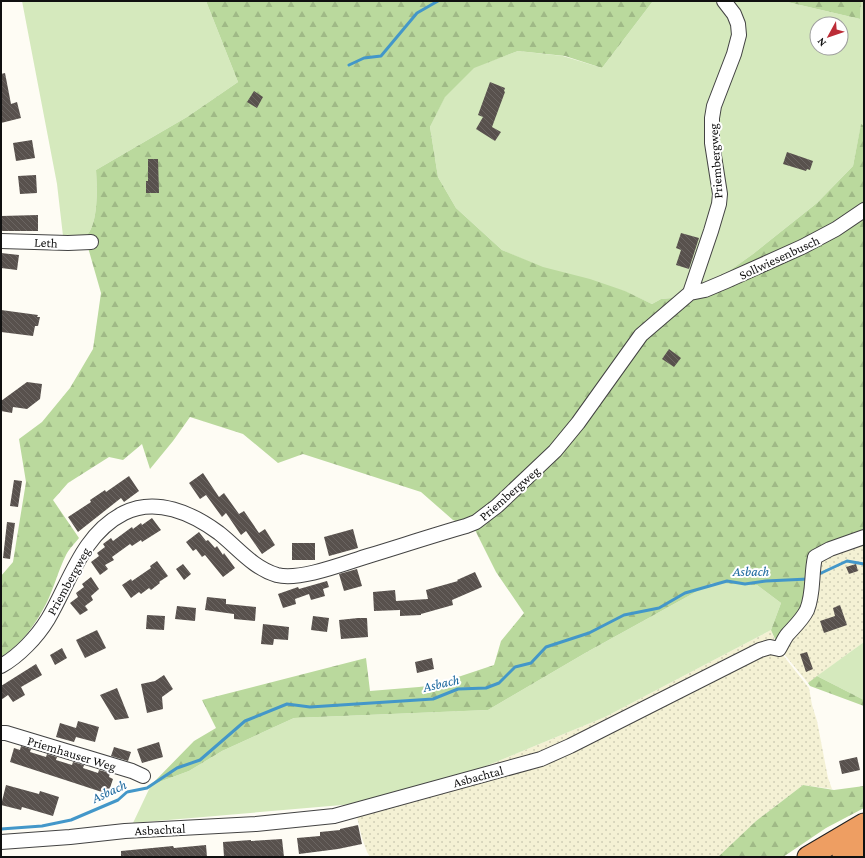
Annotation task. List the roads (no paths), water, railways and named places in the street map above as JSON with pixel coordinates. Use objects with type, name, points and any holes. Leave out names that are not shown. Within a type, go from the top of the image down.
[{"type":"highway","points":[[812,854],[864,824]]},
{"type":"highway","points":[[843,857],[864,845]]},
{"type":"street","name":"Priembergweg","points":[[1,666],[14,657],[27,644],[47,620],[80,557],[95,535],[114,518],[135,509],[146,507],[168,508],[186,514],[219,533],[250,560],[266,571],[285,576],[312,572],[338,565],[476,522],[497,506],[555,451],[578,423],[641,335],[690,294],[719,204],[720,194],[712,142],[712,118],[714,106],[734,54],[739,35],[738,24],[734,14],[724,1]]},
{"type":"street","name":"Sollwiesenbusch","points":[[690,294],[705,290],[802,247],[836,229],[864,210]]},
{"type":"street","name":"Leth","points":[[1,241],[68,243],[91,242]]},
{"type":"street","name":"Asbachtal","points":[[1,842],[125,831],[256,824],[334,816],[541,759],[570,746],[760,650],[770,647],[779,649],[786,636],[799,622],[807,610],[812,584],[812,568],[815,557],[830,549],[864,537]]},
{"type":"street","name":"Priemhauser Weg","points":[[1,733],[6,733],[101,761],[143,776]]},
{"type":"waterway","points":[[349,65],[364,58],[381,56],[417,13],[438,1]]},
{"type":"waterway","name":"Asbach","points":[[817,575],[847,561],[864,564]]},
{"type":"waterway","name":"Asbach","points":[[1,829],[42,826],[71,820],[118,800],[127,792],[147,788],[177,768],[200,760],[245,721],[287,704],[310,707],[433,699],[458,689],[486,688],[499,683],[515,667],[531,663],[546,647],[589,633],[624,615],[659,608],[685,593],[727,581],[745,584],[766,581],[808,579]]}]
